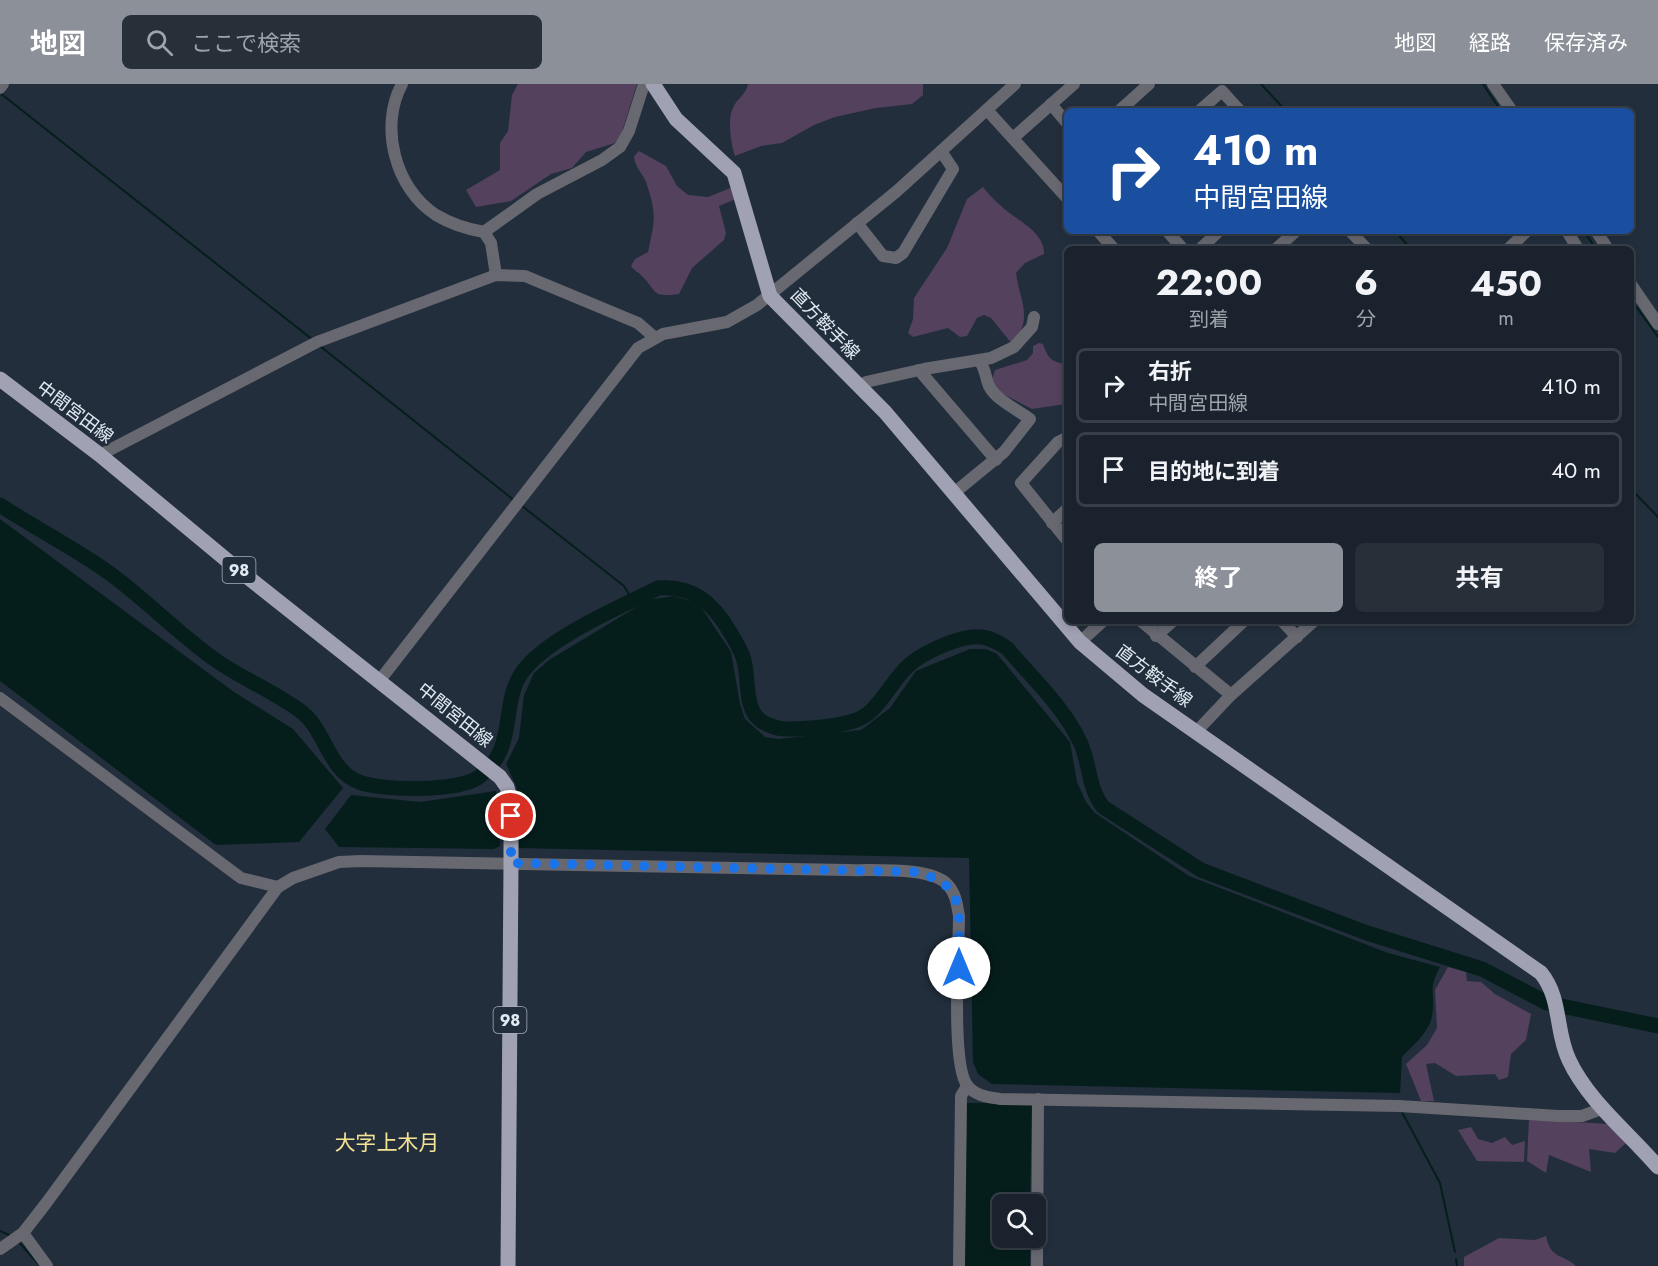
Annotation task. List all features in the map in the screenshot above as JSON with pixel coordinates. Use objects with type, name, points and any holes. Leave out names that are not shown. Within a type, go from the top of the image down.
[{"type":"main road","name":"直方鞍手線","points":[[654,84],[676,119],[734,173],[770,296],[861,389],[954,492],[1064,623]]},
{"type":"main road","name":"中間宮田線","points":[[0,379],[100,455],[235,567],[458,741],[500,777],[507,787],[511,803],[508,1266]]},
{"type":"main road","name":"直方鞍手線","points":[[1065,624],[1080,642],[1143,695],[1327,826],[1541,973],[1556,997],[1568,1059],[1579,1078],[1658,1167]]},
{"type":"street","points":[[0,88],[3,84]]},
{"type":"street","points":[[402,84],[392,108],[390,135],[400,170],[416,197],[434,214],[465,228],[484,232],[491,243],[496,275]]},
{"type":"street","points":[[484,232],[537,194],[602,160],[620,147],[629,131],[644,84]]},
{"type":"street","points":[[380,680],[638,348],[654,337],[727,322],[770,296],[941,151],[1015,84]]},
{"type":"street","points":[[1013,138],[1074,84]]},
{"type":"street","points":[[1122,108],[1149,84]]},
{"type":"street","points":[[1493,84],[1510,108]]},
{"type":"street","points":[[1202,108],[1222,91],[1237,108]]},
{"type":"street","points":[[1051,105],[1064,120]]},
{"type":"street","points":[[987,110],[1064,195]]},
{"type":"street","points":[[857,223],[883,256],[896,258],[903,252],[953,169],[941,151]]},
{"type":"street","points":[[1101,234],[1111,246]]},
{"type":"street","points":[[1170,234],[1181,246]]},
{"type":"street","points":[[1203,246],[1216,234]]},
{"type":"street","points":[[1279,246],[1293,234]]},
{"type":"street","points":[[1511,246],[1524,234]]},
{"type":"street","points":[[100,455],[314,343],[496,275],[525,276],[630,319],[654,337]]},
{"type":"street","points":[[1634,289],[1658,324]]},
{"type":"street","points":[[861,389],[866,382],[991,358],[1014,347],[1032,327],[1034,317]]},
{"type":"street","points":[[954,492],[996,460],[1021,434],[1030,419],[994,393],[988,385],[986,369],[979,360]]},
{"type":"street","points":[[919,370],[996,460]]},
{"type":"street","points":[[1064,439],[1058,442],[1021,483],[1064,537]]},
{"type":"street","points":[[1052,523],[1064,512]]},
{"type":"street","points":[[1080,642],[1100,624]]},
{"type":"street","points":[[1144,624],[1231,695]]},
{"type":"street","points":[[1156,636],[1170,624]]},
{"type":"street","points":[[1195,667],[1241,624]]},
{"type":"street","points":[[1285,624],[1297,637]]},
{"type":"street","points":[[1196,732],[1231,695],[1311,624]]},
{"type":"street","points":[[0,698],[241,878],[278,887]]},
{"type":"street","points":[[0,1249],[23,1233],[278,887],[293,878],[339,862],[848,870],[917,872],[934,877],[948,885],[955,896],[959,916],[959,1059],[967,1086],[981,1096],[1399,1106],[1558,1116],[1582,1116],[1604,1108]]},
{"type":"street","points":[[959,1266],[961,1096],[967,1086]]},
{"type":"street","points":[[1037,1266],[1038,1099]]},
{"type":"street","points":[[23,1233],[47,1266]]},
{"type":"shaded area","points":[[518,84],[637,84],[620,138],[615,143],[586,152],[572,168],[551,174],[511,201],[476,207],[466,190],[500,170],[500,143],[508,131],[512,95]]},
{"type":"shaded area","points":[[748,84],[923,84],[923,95],[912,104],[876,108],[835,117],[814,125],[782,143],[761,146],[735,156],[730,132],[731,112]]},
{"type":"shaded area","points":[[639,151],[666,166],[677,186],[688,195],[708,197],[733,187],[738,198],[719,206],[726,233],[724,240],[692,268],[679,294],[659,294],[631,266],[635,259],[648,252],[653,224],[650,193],[634,156]]},
{"type":"shaded area","points":[[983,187],[1006,210],[1028,226],[1043,246],[1044,254],[1025,263],[1016,273],[1024,310],[1019,335],[1012,344],[991,318],[984,315],[977,318],[967,336],[960,337],[948,328],[913,337],[908,333],[913,319],[914,298],[947,248],[967,199]]},
{"type":"shaded area","points":[[1043,344],[1051,359],[1064,364],[1064,404],[1032,409],[993,389],[991,383],[995,370],[1027,360],[1033,353],[1033,346]]},
{"type":"shaded area","points":[[0,519],[234,692],[293,729],[343,788],[299,842],[216,845],[0,681]]},
{"type":"shaded area","points":[[674,596],[694,602],[701,607],[731,652],[740,704],[745,719],[765,737],[779,739],[861,730],[890,708],[916,671],[970,649],[986,649],[997,654],[1070,742],[1077,782],[1086,802],[1095,813],[1189,876],[1388,953],[1440,967],[1434,981],[1430,1022],[1420,1039],[1402,1057],[1400,1093],[992,1084],[978,1074],[973,1062],[969,858],[518,848],[517,788],[506,764],[519,738],[524,695],[534,673],[549,660],[648,600]]},
{"type":"shaded area","points":[[496,791],[500,846],[494,849],[339,847],[325,829],[351,795],[420,802]]},
{"type":"shaded area","points":[[1448,967],[1466,972],[1467,981],[1481,982],[1495,994],[1531,1014],[1526,1040],[1511,1054],[1508,1077],[1499,1080],[1495,1074],[1456,1076],[1435,1063],[1426,1064],[1434,1101],[1421,1101],[1406,1064],[1427,1045],[1437,1028],[1435,990]]},
{"type":"shaded area","points":[[967,1103],[1032,1103],[1030,1194],[992,1194],[992,1248],[1030,1248],[1030,1266],[964,1266]]},
{"type":"shaded area","points":[[1529,1119],[1608,1124],[1626,1143],[1615,1153],[1589,1149],[1591,1172],[1549,1155],[1546,1173],[1527,1161]]},
{"type":"shaded area","points":[[1471,1127],[1478,1139],[1492,1143],[1505,1137],[1512,1145],[1525,1141],[1524,1162],[1477,1161],[1458,1130]]},
{"type":"shaded area","points":[[1546,1236],[1554,1253],[1576,1266],[1464,1266],[1464,1257],[1499,1238],[1535,1240]]},
{"type":"waterway","points":[[1261,84],[1283,108]]},
{"type":"waterway","points":[[1483,84],[1499,108]]},
{"type":"waterway","points":[[0,93],[313,340]]},
{"type":"waterway","points":[[1398,234],[1408,246]]},
{"type":"waterway","points":[[1586,234],[1594,246]]},
{"type":"waterway","points":[[1634,304],[1658,337]]},
{"type":"waterway","points":[[320,346],[515,501]]},
{"type":"waterway","points":[[1634,492],[1658,517]]},
{"type":"waterway","points":[[0,505],[99,566],[214,659],[303,713],[317,730],[334,760],[349,777],[359,782],[384,787],[438,788],[469,782],[479,777],[491,766],[499,753],[504,740],[515,686],[532,661],[564,636],[658,588],[692,593],[716,612],[743,656],[749,700],[753,712],[759,720],[783,729],[827,726],[859,719],[871,711],[902,672],[922,656],[964,638],[989,638],[1007,648],[1065,717],[1080,742],[1094,791],[1103,807],[1201,870],[1367,933],[1482,969],[1547,1003],[1658,1026]]},
{"type":"waterway","points":[[522,506],[624,586],[633,601]]},
{"type":"waterway","points":[[1402,1112],[1440,1183],[1455,1252]]},
{"type":"waterway","points":[[0,1231],[11,1236]]},
{"type":"waterway","points":[[18,1241],[40,1266]]},
{"type":"waterway","points":[[1456,1259],[1457,1266]]},
{"type":"district","name":"大字上木月","points":[[387,1143]]},
{"type":"route","points":[[511,816],[511,863],[917,872],[934,877],[948,885],[955,896],[959,916],[959,968]]}]
